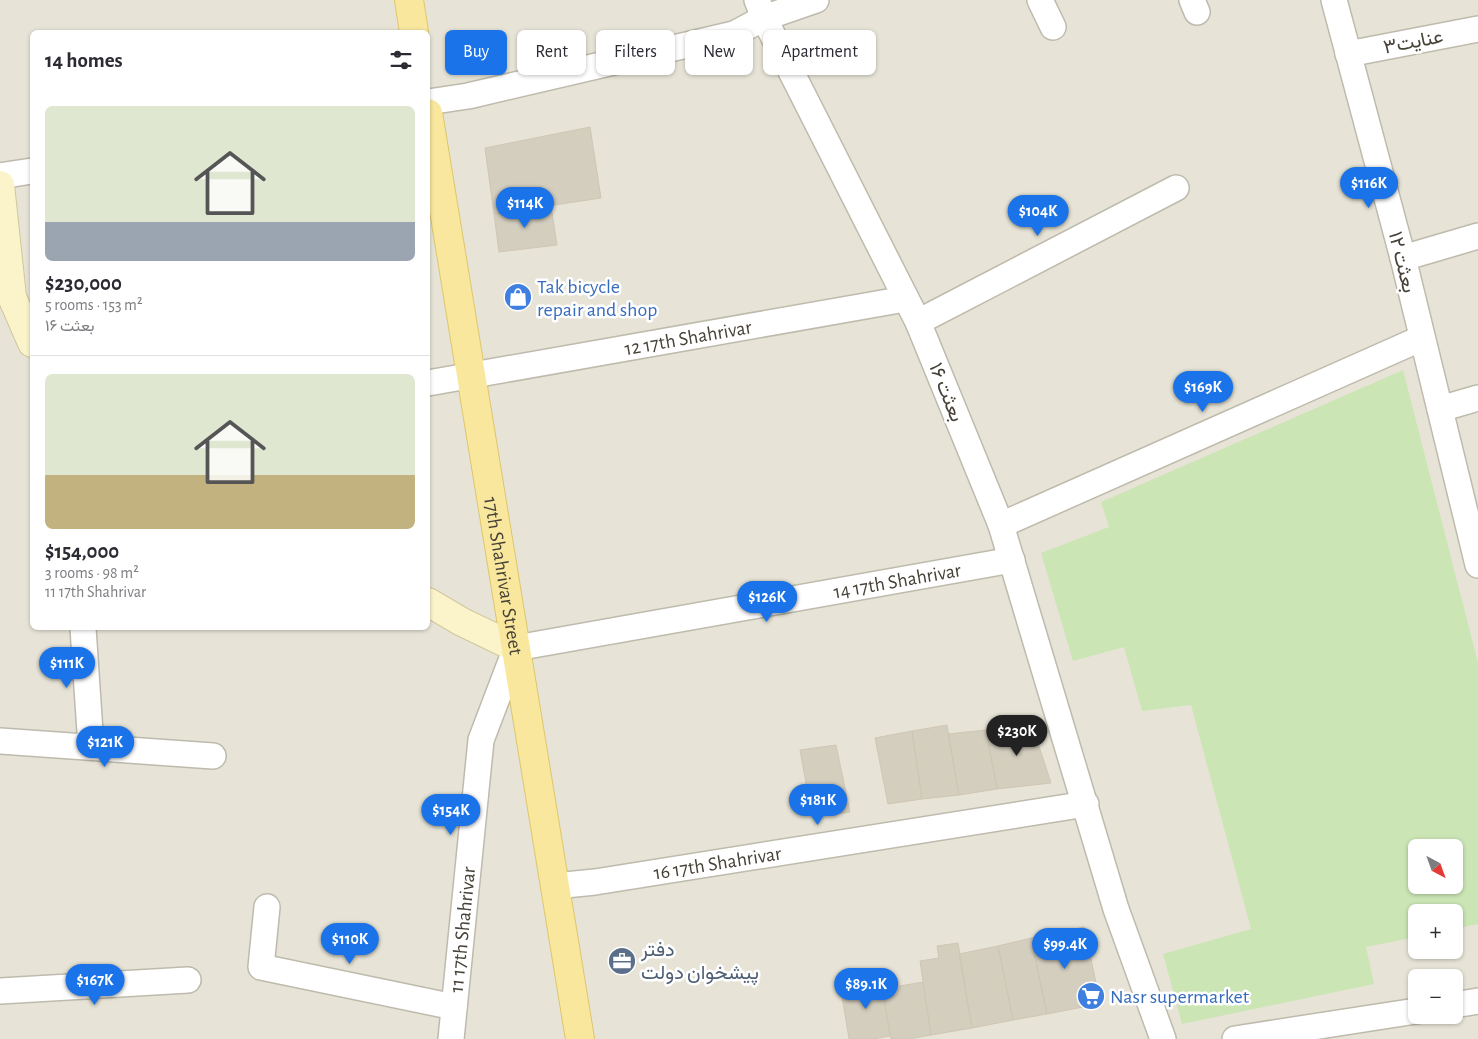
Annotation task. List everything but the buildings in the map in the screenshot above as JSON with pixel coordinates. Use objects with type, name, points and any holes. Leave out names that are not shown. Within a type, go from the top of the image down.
[{"type":"main road","points":[[409,0],[414,30]]},
{"type":"main road","name":"17th Shahrivar Street","points":[[430,125],[580,1039]]},
{"type":"street","points":[[430,102],[468,96],[734,34],[761,9],[816,0]]},
{"type":"street","points":[[1040,0],[1053,27]]},
{"type":"street","name":"بعثت ۱۲","points":[[1334,0],[1403,258],[1476,551]]},
{"type":"street","name":"بعثت ۱۶","points":[[761,9],[918,322],[1001,525],[1116,909],[1163,1039]]},
{"type":"street","name":"عنایت۳","points":[[1348,54],[1478,29]]},
{"type":"street","points":[[0,176],[30,171]]},
{"type":"street","points":[[0,185],[6,301],[30,340]]},
{"type":"street","points":[[918,322],[1176,188]]},
{"type":"street","points":[[1403,258],[1478,236]]},
{"type":"street","name":"12 17th Shahrivar","points":[[430,383],[905,299]]},
{"type":"street","points":[[1001,525],[1422,338]]},
{"type":"street","points":[[1440,410],[1478,398]]},
{"type":"street","name":"14 17th Shahrivar","points":[[516,648],[1012,560]]},
{"type":"street","points":[[430,603],[462,622],[516,648]]},
{"type":"street","points":[[83,630],[91,747]]},
{"type":"street","name":"11 17th Shahrivar","points":[[451,1039],[481,740],[516,648]]},
{"type":"street","points":[[0,741],[213,756]]},
{"type":"street","name":"16 17th Shahrivar","points":[[555,886],[595,882],[1086,804]]},
{"type":"street","points":[[267,907],[261,967],[454,1006]]},
{"type":"street","points":[[0,991],[188,980]]},
{"type":"street","points":[[1463,1004],[1478,1002]]},
{"type":"street","points":[[1235,1039],[1380,1028],[1408,1015]]},
{"type":"shaded area","points":[[0,0],[1478,0],[1478,1039],[0,1039]]},
{"type":"green space","points":[[1403,370],[1478,663],[1478,924],[1463,927],[1463,904],[1408,904],[1408,939],[1366,947],[1374,984],[1182,1024],[1163,954],[1251,929],[1191,705],[1142,711],[1124,647],[1073,661],[1041,553],[1109,527],[1101,502]]},
{"type":"place","name":"Tak bicycle repair and shop","points":[[518,297]]},
{"type":"place","name":"دفتر پیشخوان دولت","points":[[622,961]]},
{"type":"place","name":"Nasr supermarket","points":[[1091,996]]}]
